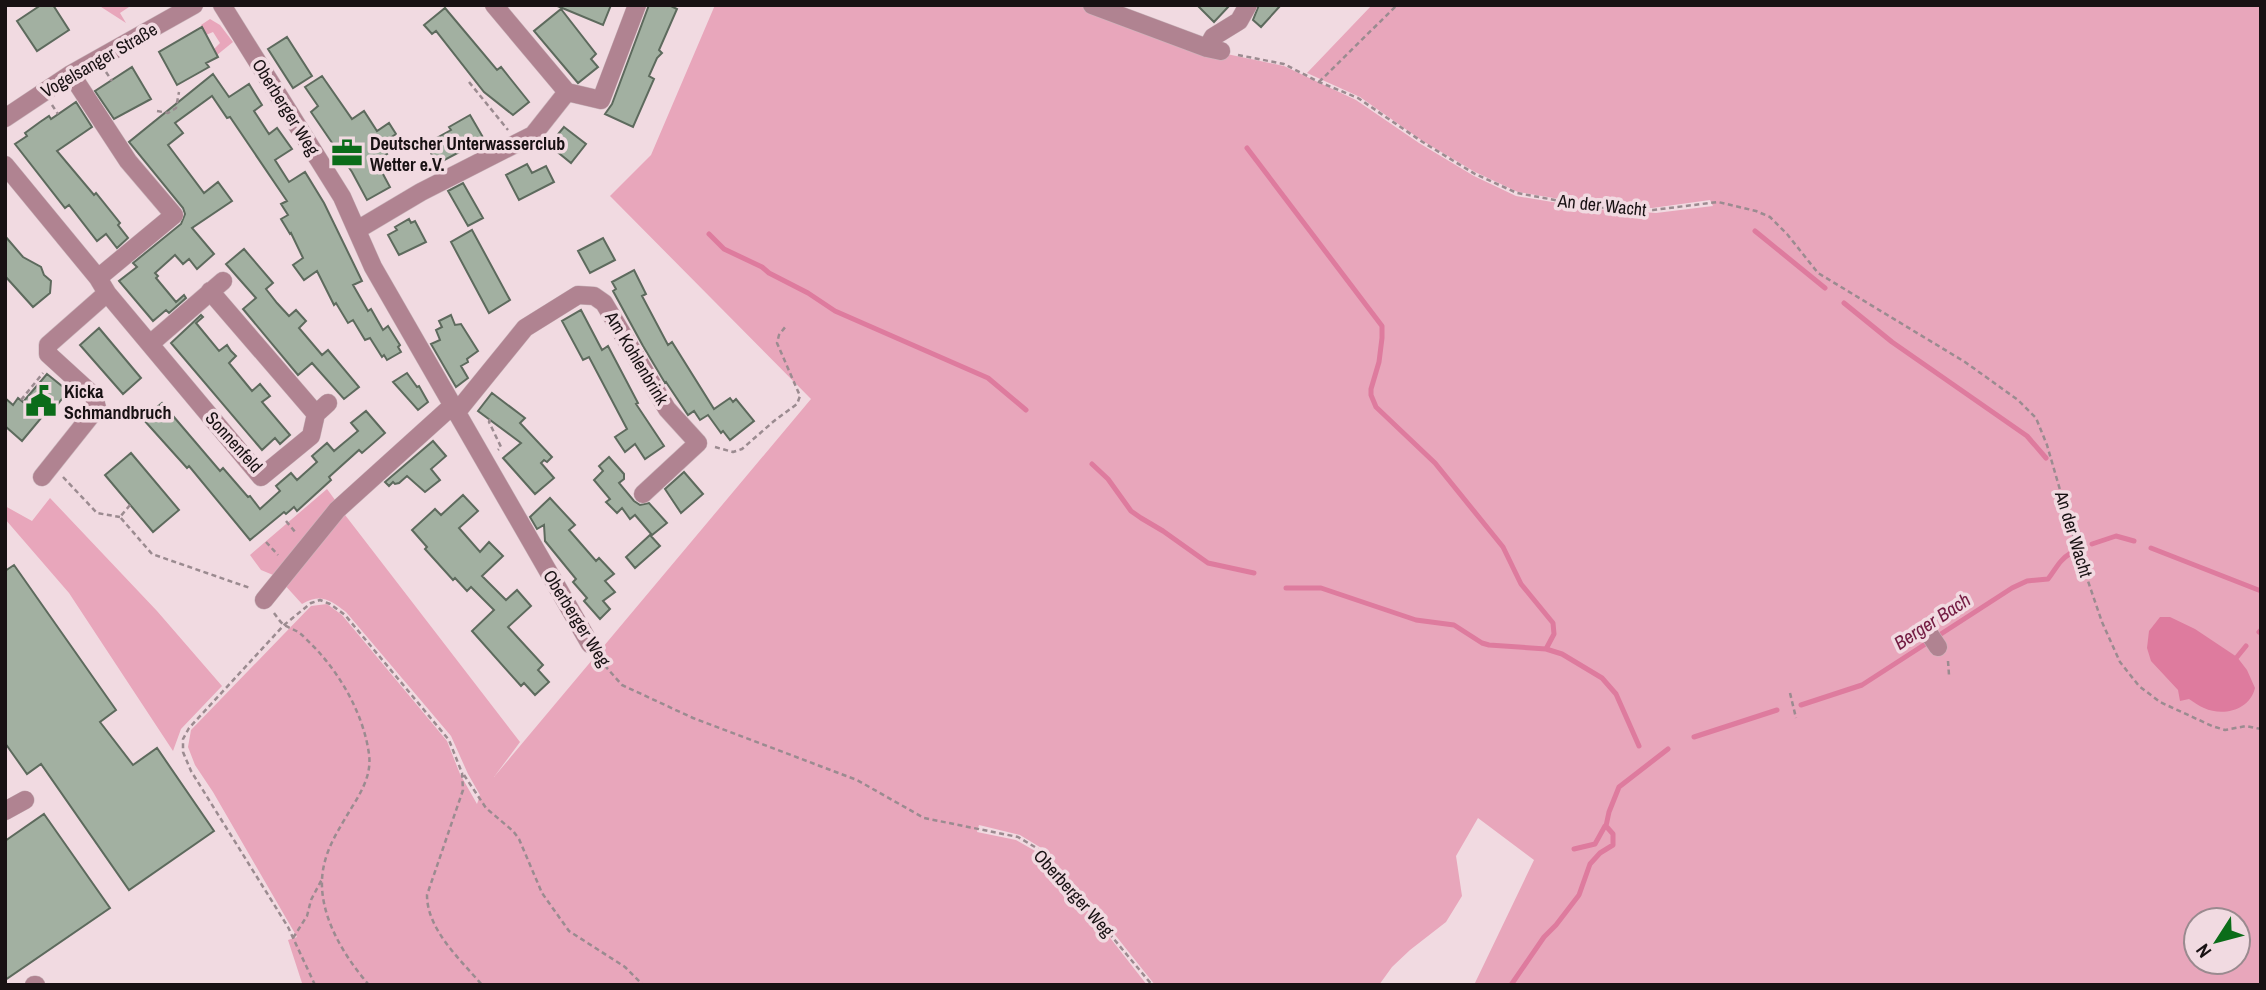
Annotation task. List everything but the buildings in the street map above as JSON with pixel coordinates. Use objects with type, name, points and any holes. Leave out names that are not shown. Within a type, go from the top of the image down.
[{"type":"street","name":"Vogelsanger Straße","points":[[5,118],[71,74],[194,5]]},
{"type":"street","name":"Oberberger Weg","points":[[222,5],[342,197],[373,267],[590,644]]},
{"type":"street","points":[[494,5],[567,92],[601,100],[637,5]]},
{"type":"street","points":[[1093,5],[1214,49],[1213,37],[1239,21],[1248,5]]},
{"type":"street","points":[[42,477],[97,408],[94,396],[48,354],[48,345],[103,285],[174,215],[128,161],[71,74]]},
{"type":"street","points":[[357,230],[421,192],[533,135],[567,92]]},
{"type":"street","points":[[5,165],[103,285]]},
{"type":"street","name":"Sonnenfeld","points":[[103,285],[150,345],[261,477],[311,436],[322,409],[217,286],[150,345]]},
{"type":"street","name":"Am Kohlenbrink","points":[[454,409],[525,328],[578,295],[594,296],[604,303],[667,409],[698,443]]},
{"type":"street","points":[[264,600],[337,510],[454,409]]},
{"type":"street","points":[[643,494],[698,443]]},
{"type":"street","points":[[5,811],[25,800]]},
{"type":"path","points":[[1319,82],[1397,5]]},
{"type":"path","name":"An der Wacht","points":[[1214,49],[1284,64],[1358,98],[1475,174],[1517,193],[1593,207],[1653,210],[1718,202],[1770,217],[1818,274],[1965,362],[2018,400],[2036,418],[2047,445],[2078,552],[2102,622],[2120,662],[2139,686],[2160,702],[2212,726],[2225,730],[2246,726],[2261,729]]},
{"type":"path","points":[[468,82],[518,144]]},
{"type":"path","points":[[157,111],[168,113],[176,107],[179,92]]},
{"type":"path","points":[[698,443],[733,452],[742,449],[797,404],[800,396],[777,343],[786,326]]},
{"type":"path","points":[[21,400],[54,359]]},
{"type":"path","points":[[55,461],[65,480],[97,513],[120,517],[152,554],[249,588],[264,600]]},
{"type":"path","points":[[120,517],[130,505]]},
{"type":"path","points":[[266,541],[278,554]]},
{"type":"path","points":[[315,985],[293,937],[268,893],[191,771],[183,752],[183,739],[189,728],[284,625],[311,603],[320,600],[345,615],[449,740],[463,773],[486,808],[519,839],[542,893],[569,931],[625,967],[643,985]]},
{"type":"path","points":[[284,625],[294,628],[304,636],[332,667],[361,724],[370,757],[366,781],[335,837],[324,864],[322,879],[324,900],[340,946],[369,985]]},
{"type":"path","name":"Oberberger Weg","points":[[590,644],[622,685],[692,718],[856,780],[924,818],[1018,837],[1040,850],[1152,985]]},
{"type":"path","points":[[1790,693],[1796,718]]},
{"type":"path","points":[[463,773],[463,790],[427,895],[427,911],[445,942],[482,985]]},
{"type":"path","points":[[293,937],[307,916],[311,900],[322,879]]},
{"type":"shaded area","points":[[98,5],[132,5],[120,13],[126,23]]},
{"type":"shaded area","points":[[715,5],[1086,5],[1222,53],[1284,66],[1356,100],[1474,176],[1516,196],[1594,209],[1656,213],[1713,206],[1710,200],[1652,208],[1595,205],[1518,192],[1475,172],[1421,140],[1360,97],[1307,73],[1372,5],[2261,5],[2261,985],[1474,985],[1534,860],[1478,818],[1456,856],[1462,896],[1446,922],[1410,950],[1392,967],[1379,985],[1155,985],[1043,849],[1020,835],[979,825],[977,832],[1016,840],[1037,852],[1147,985],[300,985],[302,983],[288,940],[297,937],[195,765],[188,747],[191,730],[311,606],[327,604],[342,615],[447,741],[460,774],[477,804],[480,795],[451,736],[346,612],[325,599],[315,599],[302,604],[282,582],[342,511],[520,742],[494,777],[811,399],[610,196],[651,155]]},
{"type":"shaded area","points":[[210,19],[220,25],[233,42],[217,55],[214,49],[220,43],[213,32],[206,35],[201,25]]},
{"type":"shaded area","points":[[327,489],[338,504],[278,577],[261,570],[250,555]]},
{"type":"shaded area","points":[[50,498],[157,611],[222,686],[181,729],[173,751],[69,593],[5,519],[5,506],[32,521]]},
{"type":"shaded area","points":[[2160,617],[2170,617],[2195,629],[2237,657],[2247,670],[2255,688],[2248,702],[2235,710],[2219,712],[2204,708],[2189,699],[2180,701],[2178,690],[2151,661],[2147,648],[2149,631]]},
{"type":"waterway","points":[[1247,148],[1382,326],[1379,362],[1371,389],[1376,407],[1435,463],[1503,547],[1521,584],[1553,623],[1554,634],[1546,649]]},
{"type":"waterway","points":[[1755,231],[1825,288]]},
{"type":"waterway","points":[[709,234],[724,249],[762,267],[835,311],[988,378],[1026,410]]},
{"type":"waterway","points":[[1844,303],[1892,342],[2027,436],[2046,458]]},
{"type":"waterway","points":[[1092,464],[1108,479],[1131,511],[1141,518],[1208,563],[1254,573]]},
{"type":"waterway","name":"Berger Bach","points":[[2092,544],[2116,536],[2134,541]]},
{"type":"waterway","name":"Berger Bach","points":[[2151,548],[2261,591]]},
{"type":"waterway","name":"Berger Bach","points":[[1801,705],[1862,685],[2012,588],[2027,581],[2048,579],[2071,553]]},
{"type":"waterway","points":[[1286,588],[1321,588],[1416,620],[1454,625],[1489,645],[1546,649],[1562,654],[1602,678],[1616,694],[1639,746]]},
{"type":"waterway","points":[[2237,657],[2246,646]]},
{"type":"waterway","name":"Berger Bach","points":[[1694,737],[1777,710]]},
{"type":"waterway","name":"Berger Bach","points":[[1511,985],[1544,937],[1579,895],[1590,864],[1600,853],[1613,845],[1613,834],[1606,826],[1619,787],[1668,749]]},
{"type":"waterway","points":[[1574,849],[1595,844],[1605,826]]},
{"type":"place","name":"Deutscher Unterwasserclub Wetter e.V.","points":[[347,153]]},
{"type":"place","name":"Kicka Schmandbruch","points":[[41,401]]}]
